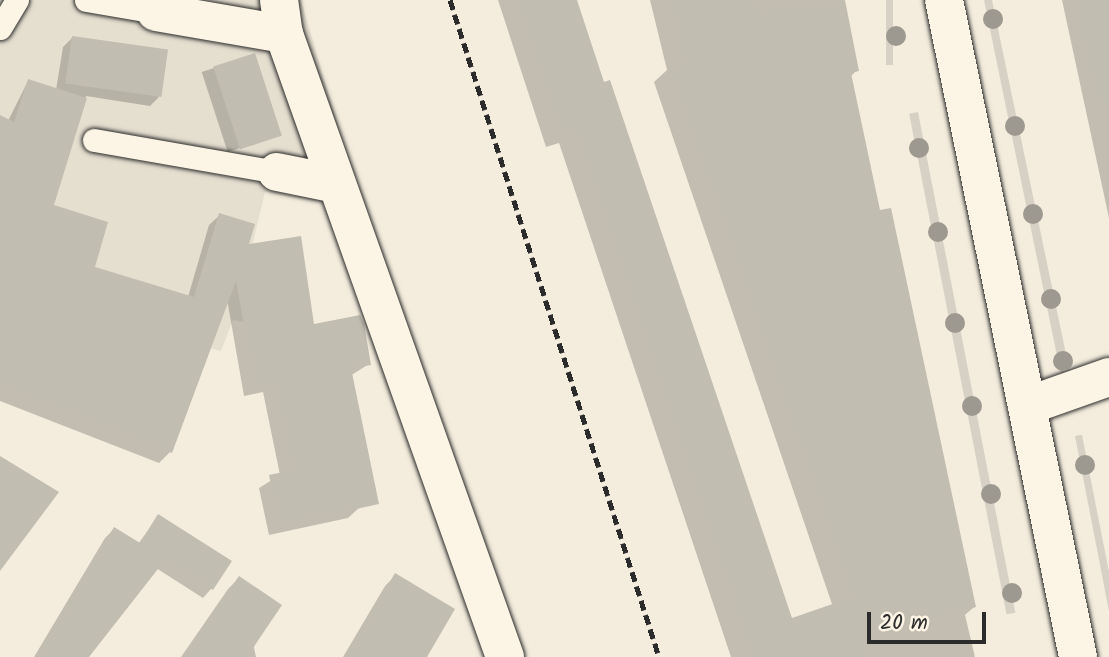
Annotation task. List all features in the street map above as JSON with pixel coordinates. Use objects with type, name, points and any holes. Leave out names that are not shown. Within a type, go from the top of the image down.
[{"type":"street","points":[[944,0],[1078,657]]},
{"type":"street","points":[[156,12],[281,17],[336,184],[505,657]]},
{"type":"street","points":[[277,172],[336,184]]},
{"type":"street","points":[[1027,406],[1109,377]]},
{"type":"lane","points":[[0,28],[17,0]]},
{"type":"lane","points":[[86,0],[156,12]]},
{"type":"lane","points":[[94,140],[277,172]]},
{"type":"shaded area","points":[[0,0],[301,0],[343,143],[320,202],[265,192],[245,276],[249,323],[233,320],[221,351],[0,296]]},
{"type":"shaded area","points":[[886,0],[893,0],[893,65],[886,65]]},
{"type":"shaded area","points":[[984,0],[992,0],[1071,378],[1062,380]]},
{"type":"shaded area","points":[[918,112],[1015,613],[1006,614],[909,114]]},
{"type":"shaded area","points":[[1082,435],[1109,572],[1109,611],[1075,436]]},
{"type":"building","points":[[516,0],[577,0],[604,82],[610,80],[792,618],[850,598],[668,67],[682,63],[668,0],[758,0],[760,9],[845,0],[859,71],[851,73],[880,210],[891,208],[976,607],[865,641],[870,657],[751,657],[574,130],[560,134]]},
{"type":"building","points":[[1072,0],[1109,0],[1109,103],[1095,104]]},
{"type":"building","points":[[72,36],[168,49],[161,97],[65,84]]},
{"type":"building","points":[[255,53],[282,136],[240,149],[213,67]]},
{"type":"building","points":[[28,79],[87,98],[54,205],[108,222],[95,267],[194,297],[219,213],[255,224],[249,244],[301,236],[314,324],[360,315],[364,324],[371,365],[351,368],[379,504],[279,526],[269,475],[292,470],[273,383],[255,386],[236,281],[172,453],[0,386],[0,115],[14,122]]},
{"type":"building","points":[[0,456],[59,492],[0,571]]},
{"type":"building","points":[[158,514],[232,561],[213,590],[165,560],[89,657],[37,657],[114,527],[140,543]]},
{"type":"building","points":[[395,573],[455,609],[427,657],[346,657]]},
{"type":"building","points":[[239,576],[282,605],[247,657],[183,657]]},
{"type":"railway","points":[[450,0],[659,657]]}]
